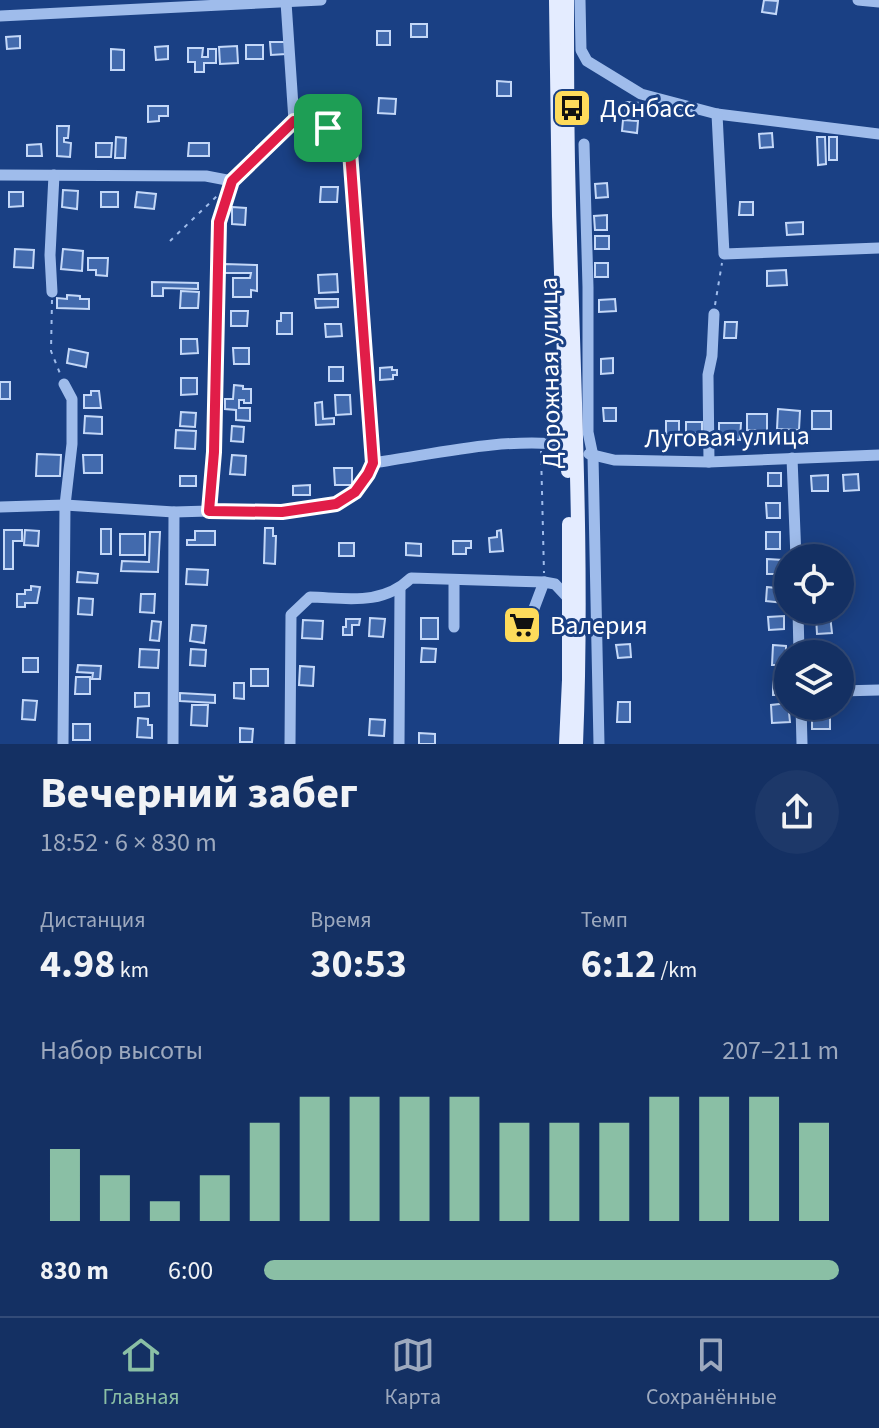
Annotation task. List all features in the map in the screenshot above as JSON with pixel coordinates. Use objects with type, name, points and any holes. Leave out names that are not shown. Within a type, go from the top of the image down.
[{"type":"main road","name":"Дорожная улица","points":[[556,0],[559,216],[579,575],[576,744]]},
{"type":"main road","name":"Дорожная улица","points":[[566,744],[572,447],[567,0]]},
{"type":"street","points":[[0,16],[321,0]]},
{"type":"street","points":[[580,0],[581,50],[587,61],[641,94],[717,114],[879,134]]},
{"type":"street","points":[[858,0],[879,2]]},
{"type":"street","points":[[0,507],[65,505],[174,512],[209,511],[214,452],[219,222],[232,181],[294,121],[286,2]]},
{"type":"street","points":[[717,114],[724,254],[879,248]]},
{"type":"street","points":[[294,121],[328,128],[349,138],[373,463]]},
{"type":"street","name":"Дорожная улица","points":[[584,144],[588,432],[593,456],[599,744]]},
{"type":"street","points":[[0,175],[206,176],[232,181]]},
{"type":"street","points":[[52,292],[50,255],[54,175]]},
{"type":"street","points":[[709,462],[708,375],[714,314]]},
{"type":"street","points":[[63,744],[65,505],[72,429],[72,399],[64,384]]},
{"type":"street","name":"Луговая улица","points":[[373,463],[540,442],[572,447],[614,460],[709,462],[879,455]]},
{"type":"street","points":[[792,458],[795,544]]},
{"type":"street","points":[[173,744],[174,512]]},
{"type":"street","points":[[533,611],[544,582],[555,578],[569,563]]},
{"type":"street","points":[[290,744],[291,615],[310,597],[374,599],[400,589],[411,578],[544,582],[555,584],[569,599]]},
{"type":"street","points":[[454,580],[454,627]]},
{"type":"street","points":[[399,744],[400,589]]},
{"type":"street","points":[[854,691],[879,690]]},
{"type":"street","points":[[801,720],[802,744]]},
{"type":"path","points":[[170,241],[232,181]]},
{"type":"path","points":[[714,314],[724,254]]},
{"type":"path","points":[[52,292],[51,351],[64,384]]},
{"type":"path","points":[[540,442],[544,582]]},
{"type":"path","points":[[209,511],[282,512],[336,504],[355,492],[373,463]]},
{"type":"building","points":[[764,0],[778,1],[776,14],[762,12]]},
{"type":"building","points":[[411,24],[427,24],[427,37],[411,37]]},
{"type":"building","points":[[377,31],[390,31],[390,45],[377,45]]},
{"type":"building","points":[[20,36],[20,48],[7,49],[6,37]]},
{"type":"building","points":[[270,42],[285,42],[286,54],[271,55]]},
{"type":"building","points":[[246,45],[263,45],[263,59],[246,59]]},
{"type":"building","points":[[168,46],[168,59],[156,60],[155,47]]},
{"type":"building","points":[[237,46],[238,63],[220,64],[219,47]]},
{"type":"building","points":[[188,48],[203,48],[202,57],[208,57],[208,49],[216,49],[216,63],[204,63],[204,72],[195,72],[195,62],[188,62]]},
{"type":"building","points":[[111,49],[124,50],[124,70],[111,70]]},
{"type":"building","points":[[497,81],[511,82],[511,96],[497,96]]},
{"type":"building","points":[[379,98],[396,99],[395,114],[378,113]]},
{"type":"building","points":[[626,102],[640,103],[640,115],[625,114]]},
{"type":"building","points":[[148,106],[168,106],[168,116],[159,116],[159,121],[148,122]]},
{"type":"building","points":[[623,120],[638,121],[637,133],[622,131]]},
{"type":"building","points":[[57,126],[69,126],[68,138],[64,138],[64,142],[71,143],[70,157],[57,156]]},
{"type":"building","points":[[772,133],[773,147],[760,148],[759,134]]},
{"type":"building","points":[[116,137],[126,138],[125,158],[115,158]]},
{"type":"building","points":[[817,137],[825,137],[826,164],[818,165]]},
{"type":"building","points":[[829,137],[837,137],[837,160],[829,160]]},
{"type":"building","points":[[321,140],[338,142],[337,160],[319,158]]},
{"type":"building","points":[[96,143],[112,143],[111,157],[96,157]]},
{"type":"building","points":[[189,143],[209,143],[209,156],[188,156]]},
{"type":"building","points":[[41,144],[42,156],[27,156],[27,145]]},
{"type":"building","points":[[607,183],[608,197],[596,198],[595,184]]},
{"type":"building","points":[[321,187],[338,187],[337,202],[320,202]]},
{"type":"building","points":[[63,190],[78,191],[77,209],[62,207]]},
{"type":"building","points":[[9,192],[23,192],[23,206],[9,207]]},
{"type":"building","points":[[101,192],[118,192],[118,207],[101,207]]},
{"type":"building","points":[[137,192],[156,194],[154,209],[135,207]]},
{"type":"building","points":[[740,202],[753,202],[753,215],[739,215]]},
{"type":"building","points":[[232,207],[246,208],[245,225],[232,224]]},
{"type":"building","points":[[607,215],[607,230],[595,230],[594,216]]},
{"type":"building","points":[[803,222],[803,234],[787,235],[786,223]]},
{"type":"building","points":[[595,236],[609,236],[609,249],[595,249]]},
{"type":"building","points":[[15,249],[34,250],[33,268],[14,267]]},
{"type":"building","points":[[63,249],[83,251],[82,271],[61,269]]},
{"type":"building","points":[[88,258],[108,258],[107,276],[96,275],[96,270],[88,270]]},
{"type":"building","points":[[595,263],[608,263],[608,277],[595,277]]},
{"type":"building","points":[[225,264],[257,265],[257,291],[251,290],[251,297],[233,297],[233,278],[250,278],[251,273],[225,273]]},
{"type":"building","points":[[786,270],[787,285],[767,286],[767,271]]},
{"type":"building","points":[[337,274],[338,292],[319,293],[318,275]]},
{"type":"building","points":[[152,282],[198,283],[198,289],[163,288],[163,296],[152,296]]},
{"type":"building","points":[[181,291],[199,292],[198,308],[180,308]]},
{"type":"building","points":[[67,295],[89,299],[89,309],[57,308],[57,298],[67,299]]},
{"type":"building","points":[[315,299],[338,299],[338,307],[316,308]]},
{"type":"building","points":[[615,299],[616,311],[599,312],[599,300]]},
{"type":"building","points":[[231,311],[248,311],[247,326],[231,326]]},
{"type":"building","points":[[281,313],[292,313],[292,334],[277,334],[277,321],[281,321]]},
{"type":"building","points":[[725,322],[737,322],[736,338],[724,338]]},
{"type":"building","points":[[325,324],[341,324],[342,336],[326,337]]},
{"type":"building","points":[[181,339],[197,339],[198,353],[181,354]]},
{"type":"building","points":[[233,348],[249,348],[249,364],[234,364]]},
{"type":"building","points":[[69,349],[88,353],[86,367],[67,363]]},
{"type":"building","points":[[613,358],[613,373],[601,374],[601,359]]},
{"type":"building","points":[[329,367],[343,367],[343,381],[329,381]]},
{"type":"building","points":[[392,367],[392,370],[397,370],[397,375],[393,375],[393,379],[380,380],[380,368]]},
{"type":"building","points":[[181,378],[197,378],[197,394],[181,395]]},
{"type":"building","points":[[0,382],[10,382],[10,399],[0,399]]},
{"type":"building","points":[[234,385],[251,389],[251,403],[239,400],[239,408],[250,408],[250,421],[236,420],[236,410],[225,409],[225,399],[233,399]]},
{"type":"building","points":[[91,391],[99,391],[101,408],[84,408],[84,395],[91,395]]},
{"type":"building","points":[[335,395],[350,395],[351,414],[336,415]]},
{"type":"building","points":[[322,402],[323,419],[334,418],[334,424],[316,425],[315,403]]},
{"type":"building","points":[[603,408],[616,408],[616,421],[604,421]]},
{"type":"building","points":[[778,409],[800,411],[799,430],[777,429]]},
{"type":"building","points":[[812,411],[831,411],[831,429],[812,429]]},
{"type":"building","points":[[181,412],[196,413],[195,427],[180,426]]},
{"type":"building","points":[[747,414],[767,414],[767,431],[747,430]]},
{"type":"building","points":[[85,416],[102,417],[102,434],[84,433]]},
{"type":"building","points":[[666,421],[679,421],[679,435],[666,435]]},
{"type":"building","points":[[686,422],[702,422],[702,433],[686,433]]},
{"type":"building","points":[[719,423],[741,423],[740,440],[719,439]]},
{"type":"building","points":[[232,426],[244,427],[243,442],[231,441]]},
{"type":"building","points":[[176,430],[196,431],[195,449],[175,448]]},
{"type":"building","points":[[37,454],[61,455],[60,476],[36,476]]},
{"type":"building","points":[[83,455],[102,455],[102,473],[84,473]]},
{"type":"building","points":[[232,455],[246,456],[245,475],[230,474]]},
{"type":"building","points":[[334,468],[352,468],[352,485],[335,485]]},
{"type":"building","points":[[768,473],[781,473],[781,486],[768,486]]},
{"type":"building","points":[[858,474],[859,490],[844,491],[843,475]]},
{"type":"building","points":[[828,475],[828,491],[812,491],[811,476]]},
{"type":"building","points":[[180,476],[196,476],[196,486],[180,486]]},
{"type":"building","points":[[310,485],[310,495],[293,495],[293,486]]},
{"type":"building","points":[[766,503],[780,503],[780,518],[767,518]]},
{"type":"building","points":[[265,528],[273,528],[273,536],[276,536],[275,564],[264,563]]},
{"type":"building","points":[[101,529],[111,529],[111,554],[101,554]]},
{"type":"building","points":[[4,530],[22,530],[22,541],[13,541],[13,569],[4,569]]},
{"type":"building","points":[[25,530],[39,531],[38,546],[24,545]]},
{"type":"building","points":[[501,530],[503,551],[490,552],[489,538],[497,537],[497,531]]},
{"type":"building","points":[[195,531],[215,531],[215,545],[187,545],[187,540],[195,540]]},
{"type":"building","points":[[150,532],[160,532],[158,572],[121,571],[122,561],[149,562]]},
{"type":"building","points":[[766,532],[780,532],[780,544],[774,544],[774,549],[766,549]]},
{"type":"building","points":[[120,534],[145,534],[145,555],[120,555]]},
{"type":"building","points":[[453,541],[471,541],[471,548],[466,548],[466,554],[453,554]]},
{"type":"building","points":[[339,543],[354,543],[354,556],[339,556]]},
{"type":"building","points":[[406,543],[421,544],[421,556],[406,555]]},
{"type":"building","points":[[767,559],[774,559],[774,574],[767,574]]},
{"type":"building","points":[[187,569],[208,570],[207,585],[186,584]]},
{"type":"building","points":[[78,572],[98,574],[97,583],[77,582]]},
{"type":"building","points":[[31,586],[40,587],[37,603],[17,607],[17,594],[25,594]]},
{"type":"building","points":[[767,587],[774,588],[774,602],[766,601]]},
{"type":"building","points":[[141,594],[155,594],[154,613],[140,612]]},
{"type":"building","points":[[79,598],[93,599],[92,615],[78,614]]},
{"type":"building","points":[[508,614],[524,615],[523,636],[507,635]]},
{"type":"building","points":[[768,617],[774,617],[774,624],[784,624],[784,629],[769,630]]},
{"type":"building","points":[[370,618],[385,619],[383,637],[369,636]]},
{"type":"building","points":[[421,618],[438,618],[438,639],[421,639]]},
{"type":"building","points":[[346,619],[360,619],[359,625],[352,625],[352,635],[343,635]]},
{"type":"building","points":[[303,620],[323,621],[322,639],[302,638]]},
{"type":"building","points":[[152,621],[161,622],[159,641],[150,640]]},
{"type":"building","points":[[816,624],[831,624],[832,633],[817,634]]},
{"type":"building","points":[[192,625],[206,626],[204,643],[190,641]]},
{"type":"building","points":[[630,644],[631,657],[618,658],[616,645]]},
{"type":"building","points":[[422,648],[436,649],[435,662],[421,662]]},
{"type":"building","points":[[140,649],[159,650],[158,668],[139,667]]},
{"type":"building","points":[[191,649],[206,650],[205,666],[190,665]]},
{"type":"building","points":[[23,658],[38,658],[38,672],[23,672]]},
{"type":"building","points":[[78,665],[101,666],[100,679],[92,679],[93,673],[77,672]]},
{"type":"building","points":[[300,666],[314,667],[313,686],[299,685]]},
{"type":"building","points":[[251,669],[268,669],[268,686],[251,686]]},
{"type":"building","points":[[76,677],[90,677],[90,694],[75,694]]},
{"type":"building","points":[[234,683],[244,683],[244,699],[234,698]]},
{"type":"building","points":[[135,693],[149,693],[149,706],[135,707]]},
{"type":"building","points":[[180,693],[215,695],[215,703],[180,701]]},
{"type":"building","points":[[23,700],[37,701],[35,720],[22,719]]},
{"type":"building","points":[[618,702],[630,702],[630,722],[617,722]]},
{"type":"building","points":[[192,705],[208,705],[207,726],[191,725]]},
{"type":"building","points":[[771,705],[774,705],[774,720],[790,722],[772,723]]},
{"type":"building","points":[[138,718],[148,719],[148,725],[152,725],[152,738],[137,737]]},
{"type":"building","points":[[370,719],[385,720],[384,736],[369,735]]},
{"type":"building","points":[[812,720],[830,720],[830,729],[812,729]]},
{"type":"building","points":[[73,724],[90,724],[90,740],[73,740]]},
{"type":"building","points":[[240,728],[253,729],[252,742],[240,742]]},
{"type":"building","points":[[419,733],[435,734],[435,744],[419,744]]},
{"type":"place","name":"Донбасс","points":[[572,108]]},
{"type":"place","name":"Валерия","points":[[522,625]]},
{"type":"route","points":[[294,121],[328,128],[349,138],[373,463],[355,492],[336,504],[282,512],[209,511],[214,452],[219,222],[232,181],[294,121]]}]
